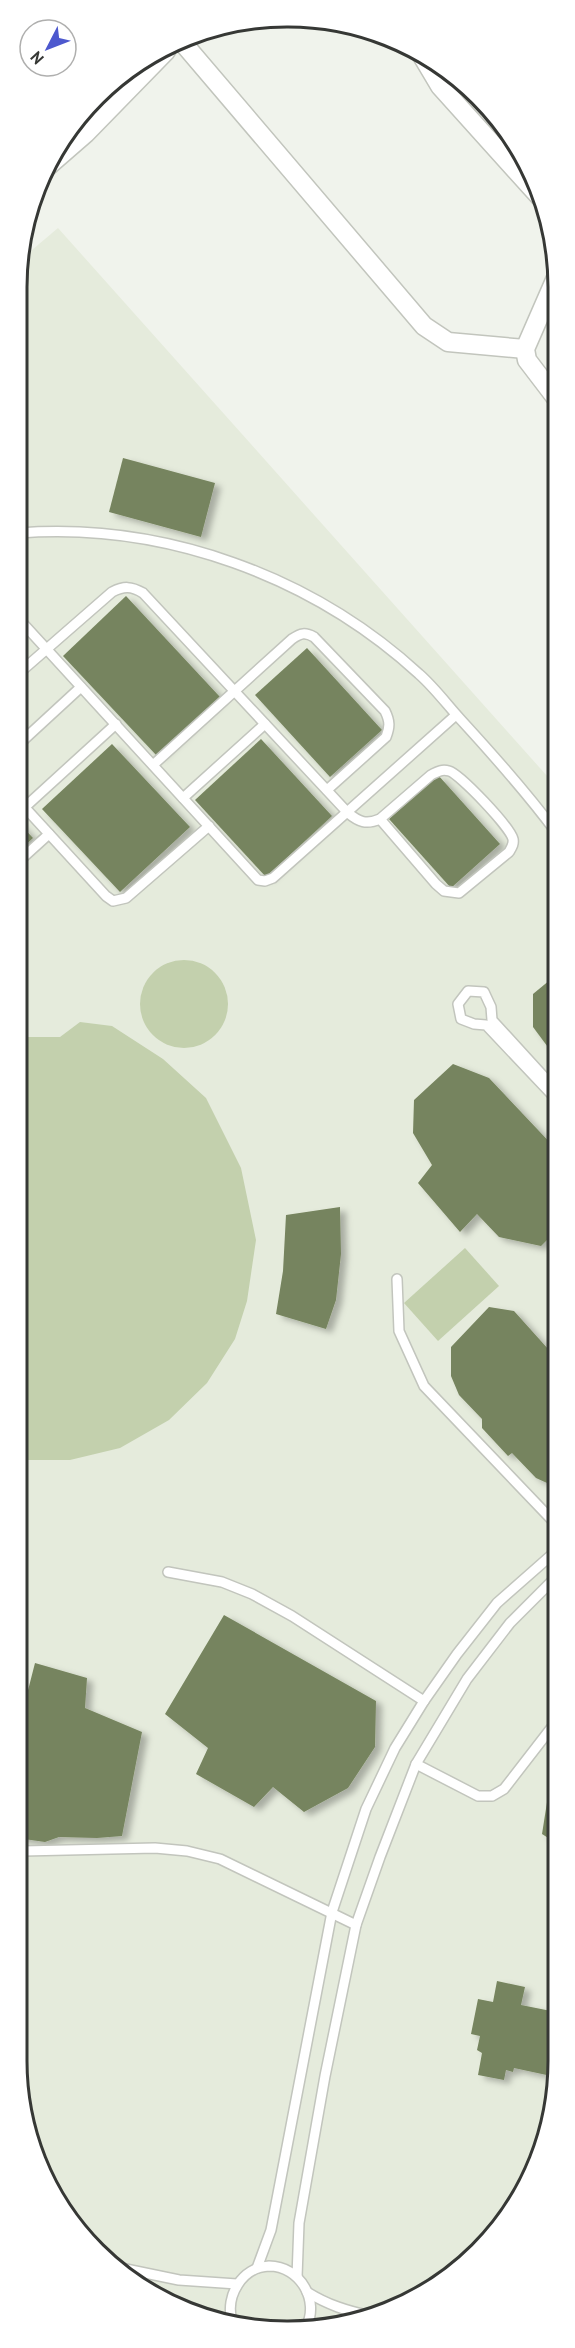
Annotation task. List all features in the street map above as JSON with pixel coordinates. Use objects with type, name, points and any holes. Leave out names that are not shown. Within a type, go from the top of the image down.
[{"type":"street","points":[[187,48],[424,326],[436,337],[448,342],[525,349]]},
{"type":"street","points":[[67,150],[152,65]]},
{"type":"street","points":[[431,70],[440,86],[524,180]]},
{"type":"street","points":[[548,296],[525,349],[527,360],[548,388]]},
{"type":"lane","points":[[27,534],[44,531],[112,535],[162,542],[252,569],[297,589],[333,609],[387,647],[421,676],[523,789],[548,822]]},
{"type":"lane","points":[[27,666],[112,592],[121,587],[133,587],[143,593],[348,813],[359,821],[365,823],[380,819],[431,775],[440,770],[450,771],[460,777],[506,826],[513,837],[513,846],[509,852],[459,893],[451,893],[436,884],[380,819]]},
{"type":"lane","points":[[27,628],[258,880],[265,881],[273,878],[456,715]]},
{"type":"lane","points":[[153,765],[292,639],[307,633],[315,637],[385,711],[390,720],[386,737],[327,790]]},
{"type":"lane","points":[[27,737],[81,687]]},
{"type":"lane","points":[[183,798],[265,723]]},
{"type":"lane","points":[[27,799],[116,724]]},
{"type":"lane","points":[[27,810],[113,901],[126,898],[209,826]]},
{"type":"lane","points":[[27,854],[49,834]]},
{"type":"lane","points":[[548,1081],[492,1020],[491,1007],[484,992],[468,991],[458,1004],[461,1018],[474,1024],[486,1025],[548,1091]]},
{"type":"lane","points":[[397,1279],[399,1331],[424,1386],[548,1516]]},
{"type":"lane","points":[[231,2315],[230,2305],[237,2284],[257,2268],[272,2230],[332,1912],[366,1809],[395,1748],[424,1701],[497,1603],[548,1558]]},
{"type":"lane","points":[[168,1572],[222,1582],[252,1594],[292,1616],[424,1701]]},
{"type":"lane","points":[[297,2277],[299,2223],[325,2076],[356,1925],[380,1857],[416,1764],[467,1679],[510,1623],[548,1585]]},
{"type":"lane","points":[[416,1764],[478,1796],[492,1796],[504,1789],[548,1732]]},
{"type":"lane","points":[[27,1851],[155,1848],[187,1851],[220,1859],[356,1925]]},
{"type":"lane","points":[[257,2268],[271,2266],[297,2277],[307,2292],[311,2305],[309,2320]]},
{"type":"lane","points":[[134,2271],[179,2280],[237,2284]]},
{"type":"lane","points":[[307,2292],[328,2304],[353,2313]]},
{"type":"shaded area","points":[[58,228],[548,777],[548,2060],[546,2095],[539,2128],[521,2176],[504,2205],[472,2245],[432,2277],[403,2294],[355,2312],[322,2319],[288,2321],[253,2319],[220,2312],[172,2294],[129,2267],[103,2245],[62,2191],[41,2144],[29,2095],[27,2060],[27,288],[29,252]]},
{"type":"green space","points":[[184,960],[209,967],[221,979],[228,1004],[221,1029],[209,1041],[184,1048],[159,1041],[147,1029],[140,1004],[147,979],[159,967]]},
{"type":"green space","points":[[80,1022],[112,1026],[163,1059],[206,1098],[241,1168],[256,1240],[247,1301],[235,1339],[207,1383],[169,1420],[120,1448],[70,1460],[27,1460],[27,1037],[60,1037]]},
{"type":"green space","points":[[465,1248],[499,1286],[438,1341],[404,1303]]},
{"type":"building","points":[[123,458],[215,483],[201,537],[109,512]]},
{"type":"building","points":[[126,596],[220,697],[157,756],[63,656]]},
{"type":"building","points":[[307,648],[382,730],[330,777],[255,695]]},
{"type":"building","points":[[261,739],[332,816],[266,877],[195,800]]},
{"type":"building","points":[[112,744],[190,827],[120,892],[42,809]]},
{"type":"building","points":[[438,775],[500,844],[451,888],[389,819]]},
{"type":"building","points":[[27,832],[33,838],[27,844]]},
{"type":"building","points":[[548,982],[548,1047],[533,1027],[533,994]]},
{"type":"building","points":[[453,1064],[489,1078],[548,1141],[548,1239],[541,1246],[499,1237],[477,1214],[460,1232],[418,1183],[432,1165],[413,1133],[414,1100]]},
{"type":"building","points":[[340,1207],[341,1254],[336,1300],[326,1329],[276,1314],[283,1271],[286,1215]]},
{"type":"building","points":[[489,1307],[514,1311],[548,1349],[548,1483],[536,1478],[512,1453],[508,1456],[482,1428],[482,1419],[459,1395],[451,1376],[451,1347]]},
{"type":"building","points":[[224,1615],[376,1701],[375,1747],[348,1788],[304,1812],[273,1787],[254,1807],[196,1774],[208,1748],[165,1714]]},
{"type":"building","points":[[35,1663],[87,1678],[85,1708],[142,1732],[122,1836],[59,1837],[45,1842],[27,1839],[27,1694]]},
{"type":"building","points":[[548,1796],[548,1838],[542,1834]]},
{"type":"building","points":[[497,1981],[525,1987],[521,2005],[548,2010],[547,2075],[514,2068],[513,2072],[506,2070],[504,2080],[478,2075],[482,2053],[477,2050],[480,2036],[471,2034],[478,1999],[493,2002]]}]
